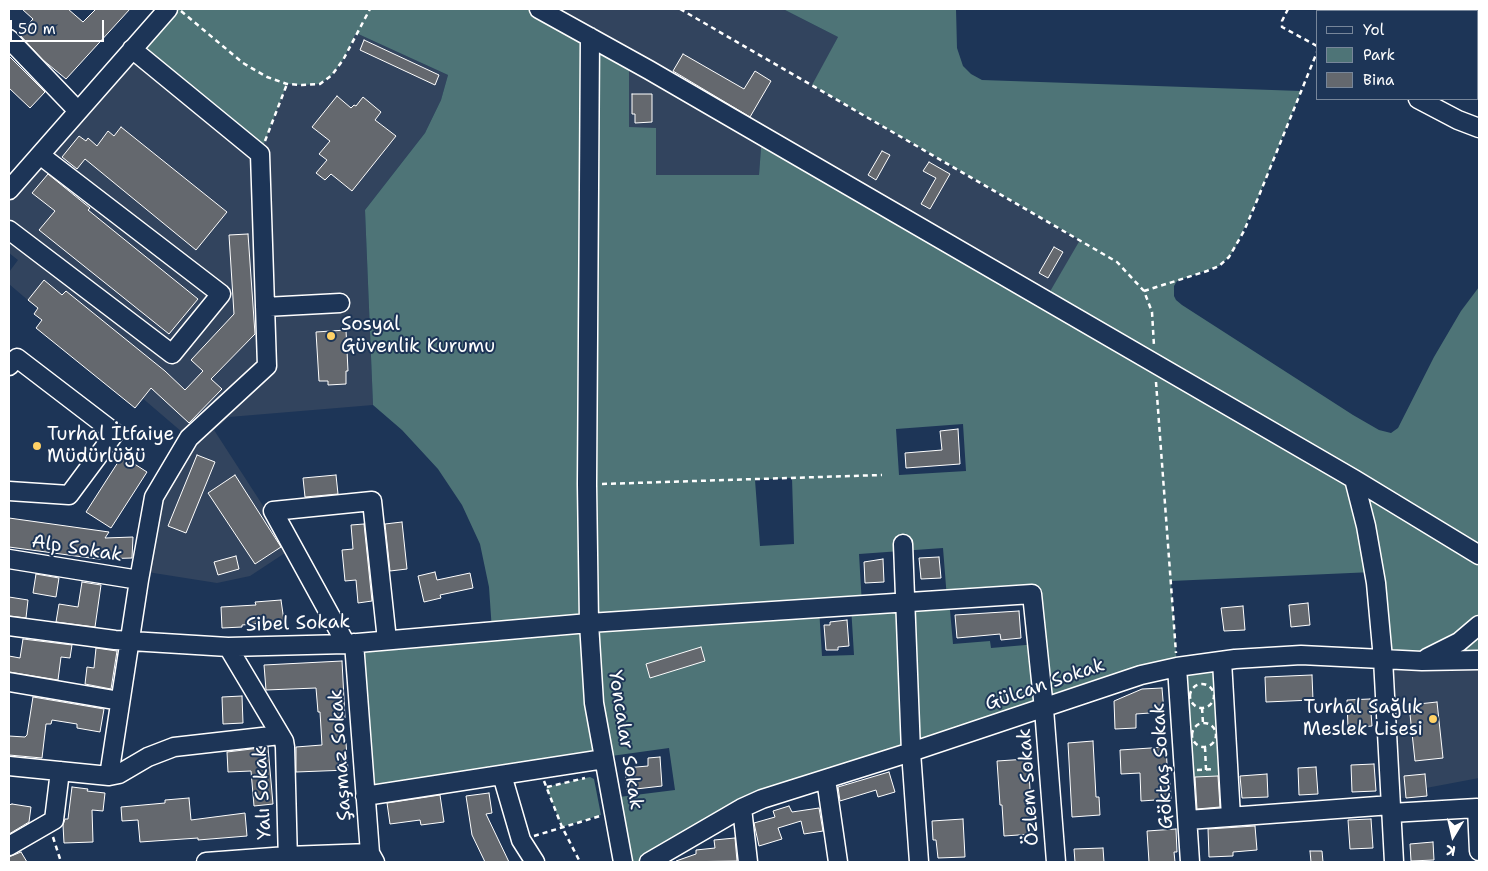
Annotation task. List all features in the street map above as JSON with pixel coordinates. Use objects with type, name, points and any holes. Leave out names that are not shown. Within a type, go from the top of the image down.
[{"type":"street","points":[[9,190],[132,49],[170,9]]},
{"type":"street","points":[[548,11],[1354,478],[1479,555]]},
{"type":"street","name":"Yoncalar Sokak","points":[[590,37],[587,484],[589,623],[594,703],[623,862]]},
{"type":"street","points":[[9,39],[78,111]]},
{"type":"street","points":[[109,776],[139,580],[154,497],[189,438],[267,366],[260,154],[132,49]]},
{"type":"street","points":[[1420,100],[1458,120],[1479,128]]},
{"type":"street","points":[[9,230],[172,354],[221,294],[40,155]]},
{"type":"street","points":[[265,307],[340,304]]},
{"type":"street","points":[[9,366],[17,358],[115,433],[69,495],[9,491]]},
{"type":"street","points":[[1354,478],[1366,526],[1376,583],[1383,659],[1394,862]]},
{"type":"street","points":[[350,644],[273,511],[372,501],[387,640]]},
{"type":"street","points":[[903,544],[911,752],[919,862]]},
{"type":"street","name":"Alp Sokak","points":[[9,560],[139,580]]},
{"type":"street","name":"Özlem Sokak","points":[[905,602],[1032,594],[1044,709],[1056,862]]},
{"type":"street","name":"Sibel Sokak","points":[[9,626],[130,641],[228,647],[350,644],[589,623],[905,602]]},
{"type":"street","points":[[1422,661],[1458,642],[1479,625]]},
{"type":"street","name":"Şaşmaz Sokak","points":[[350,644],[373,858]]},
{"type":"street","name":"Yalı Sokak","points":[[228,647],[280,735],[285,747],[288,859]]},
{"type":"street","name":"Gülcan Sokak","points":[[654,861],[742,808],[762,799],[1141,676],[1177,667],[1222,661],[1301,655],[1422,661],[1479,660]]},
{"type":"street","points":[[1222,661],[1231,817]]},
{"type":"street","name":"Göktaş Sokak","points":[[1177,667],[1190,862]]},
{"type":"street","points":[[9,682],[120,700]]},
{"type":"street","points":[[9,766],[109,776],[119,774],[148,757],[174,747],[280,735]]},
{"type":"street","points":[[365,796],[604,759]]},
{"type":"street","points":[[9,845],[54,820],[60,771]]},
{"type":"street","points":[[502,775],[521,840],[535,862]]},
{"type":"street","points":[[826,779],[838,862]]},
{"type":"street","points":[[742,808],[748,862]]},
{"type":"street","points":[[1188,820],[1391,809],[1477,808],[1479,851]]},
{"type":"street","points":[[206,862],[373,858]]},
{"type":"path","points":[[170,9],[244,63],[267,77],[287,84],[302,85],[320,84],[332,75],[343,60],[370,9]]},
{"type":"path","points":[[1288,9],[1282,21],[1282,27],[1316,45]]},
{"type":"path","points":[[1144,291],[1207,271],[1219,266],[1229,257],[1244,231],[1316,54]]},
{"type":"path","points":[[260,154],[287,84]]},
{"type":"path","points":[[587,484],[882,475]]},
{"type":"path","points":[[1201,684],[1208,686],[1214,695],[1212,703],[1202,708],[1195,706],[1190,697],[1194,687],[1201,684]]},
{"type":"path","points":[[1202,708],[1203,723]]},
{"type":"path","points":[[1203,723],[1210,725],[1216,734],[1212,744],[1205,747],[1194,743],[1192,736],[1194,729],[1203,723]]},
{"type":"path","points":[[1205,747],[1206,770]]},
{"type":"path","points":[[1184,771],[1228,768]]},
{"type":"path","points":[[539,769],[562,827],[580,862]]},
{"type":"path","points":[[546,787],[590,777]]},
{"type":"path","points":[[521,840],[614,811]]},
{"type":"path","points":[[54,820],[52,836],[61,862]]},
{"type":"shaded area","points":[[168,9],[320,84],[332,75],[343,60],[356,33],[448,75],[441,100],[425,133],[365,210],[373,405],[229,417],[214,430],[291,549],[250,576],[217,583],[141,571],[154,497],[189,438],[9,284],[9,272],[18,260],[9,253],[9,190]]},
{"type":"shaded area","points":[[554,9],[783,9],[838,37],[813,85],[1081,240],[1045,300],[762,136],[759,175],[656,175],[656,128],[629,128],[629,59]]},
{"type":"shaded area","name":"Turhal Sağlık Meslek Lisesi","points":[[1383,659],[1479,660],[1479,778],[1426,788],[1427,796],[1391,799]]},
{"type":"green space","points":[[168,9],[554,9],[629,59],[629,127],[656,128],[656,175],[759,175],[762,135],[1045,300],[1080,240],[812,85],[838,37],[783,9],[956,9],[957,48],[963,66],[971,74],[982,80],[1301,91],[1258,198],[1235,248],[1219,266],[1177,281],[1174,286],[1174,296],[1182,305],[1353,415],[1379,430],[1391,433],[1398,428],[1434,357],[1461,311],[1479,287],[1479,660],[1383,659],[1373,572],[1171,581],[1177,667],[1222,661],[1231,817],[1188,820],[1177,668],[762,799],[649,862],[623,862],[611,798],[675,790],[669,748],[365,796],[354,643],[492,631],[489,587],[480,544],[462,505],[438,469],[402,430],[373,405],[365,210],[425,133],[441,100],[448,75],[356,33],[343,60],[332,75],[320,84],[287,84],[260,154],[132,49]],"holes":[[[963,424],[966,471],[899,475],[896,429]],[[792,478],[794,544],[760,546],[755,480]],[[943,548],[947,599],[862,605],[859,554]],[[1032,594],[1037,644],[991,648],[990,641],[953,644],[949,599]],[[851,606],[854,655],[822,656],[819,608]]]},
{"type":"green space","points":[[590,777],[594,779],[601,815],[562,827],[546,787]]},
{"type":"building","points":[[22,9],[68,9],[83,22],[96,9],[130,9],[66,79],[43,60],[19,34],[33,19]]},
{"type":"building","points":[[364,40],[439,75],[435,85],[360,50]]},
{"type":"building","points":[[683,54],[744,89],[755,71],[771,81],[750,117],[673,71]]},
{"type":"building","points":[[9,56],[45,92],[30,108],[9,88]]},
{"type":"building","points":[[632,94],[652,94],[652,122],[635,123],[635,114],[632,114]]},
{"type":"building","points":[[337,96],[351,108],[354,105],[356,106],[363,97],[381,112],[375,120],[396,136],[352,191],[331,174],[325,180],[316,173],[327,160],[319,154],[330,141],[312,127]]},
{"type":"building","points":[[121,127],[227,212],[196,250],[85,159],[77,169],[62,157],[79,136],[86,141],[88,138],[97,146],[108,131],[114,136]]},
{"type":"building","points":[[882,151],[890,155],[876,180],[868,175]]},
{"type":"building","points":[[929,162],[950,174],[930,209],[921,204],[936,178],[923,171]]},
{"type":"building","points":[[48,174],[90,208],[88,210],[198,299],[169,334],[39,230],[55,211],[32,193]]},
{"type":"building","points":[[248,234],[255,334],[211,379],[222,389],[189,423],[151,388],[135,408],[36,328],[42,320],[34,314],[38,308],[28,300],[44,280],[62,295],[66,291],[165,371],[185,390],[203,371],[191,360],[234,314],[229,235]]},
{"type":"building","points":[[1054,247],[1063,252],[1048,278],[1039,273]]},
{"type":"building","points":[[346,330],[348,371],[346,371],[346,384],[328,385],[328,381],[319,381],[316,332]]},
{"type":"building","points":[[958,429],[960,464],[906,468],[905,453],[942,450],[940,431]]},
{"type":"building","points":[[197,455],[215,462],[186,533],[168,526]]},
{"type":"building","points":[[122,456],[147,472],[111,528],[86,512]]},
{"type":"building","points":[[235,475],[281,547],[255,564],[208,493]]},
{"type":"building","points":[[336,475],[338,494],[305,497],[303,478]]},
{"type":"building","points":[[9,518],[109,532],[105,538],[133,537],[132,558],[98,559],[9,547]]},
{"type":"building","points":[[402,522],[407,569],[390,571],[385,524]]},
{"type":"building","points":[[364,524],[372,601],[358,603],[356,580],[345,581],[342,550],[353,549],[351,525]]},
{"type":"building","points":[[236,556],[239,569],[218,575],[214,562]]},
{"type":"building","points":[[939,557],[941,578],[921,579],[919,558]]},
{"type":"building","points":[[883,559],[884,582],[865,583],[864,562]]},
{"type":"building","points":[[435,572],[437,580],[470,573],[473,588],[440,595],[441,598],[424,602],[418,576]]},
{"type":"building","points":[[36,574],[59,578],[56,597],[33,593]]},
{"type":"building","points":[[82,582],[101,585],[95,627],[56,622],[59,604],[78,607]]},
{"type":"building","points":[[9,597],[28,600],[26,618],[9,616]]},
{"type":"building","points":[[281,600],[284,621],[222,628],[221,607],[256,605],[255,602]]},
{"type":"building","points":[[1308,603],[1310,625],[1291,627],[1289,605]]},
{"type":"building","points":[[1243,606],[1245,630],[1224,631],[1221,608]]},
{"type":"building","points":[[1019,611],[1021,638],[1001,640],[1000,634],[957,638],[955,615]]},
{"type":"building","points":[[847,620],[849,646],[838,647],[838,650],[826,650],[824,625],[830,625],[830,622]]},
{"type":"building","points":[[23,639],[72,645],[70,658],[61,657],[58,680],[9,672],[9,656],[20,658]]},
{"type":"building","points":[[701,647],[705,661],[650,678],[646,664]]},
{"type":"building","points":[[96,648],[117,651],[111,689],[85,684],[87,667],[94,668]]},
{"type":"building","points":[[342,661],[345,718],[342,718],[343,743],[346,743],[348,770],[296,772],[296,747],[322,745],[316,688],[266,690],[264,665]]},
{"type":"building","points":[[1312,675],[1313,700],[1266,702],[1265,677]]},
{"type":"building","points":[[1162,688],[1164,712],[1136,714],[1136,728],[1115,729],[1114,701],[1142,689]]},
{"type":"building","points":[[242,696],[243,723],[223,724],[222,697]]},
{"type":"building","points":[[33,697],[104,709],[100,732],[77,728],[77,724],[52,720],[51,724],[46,724],[42,758],[9,755],[9,736],[25,737],[27,735]]},
{"type":"building","points":[[1370,699],[1372,726],[1348,728],[1347,700]]},
{"type":"building","points":[[1437,702],[1443,758],[1415,761],[1409,705]]},
{"type":"building","points":[[1093,741],[1096,797],[1099,797],[1100,815],[1072,817],[1068,743]]},
{"type":"building","points":[[268,747],[273,804],[254,806],[251,771],[228,772],[227,752]]},
{"type":"building","points":[[1166,747],[1171,799],[1141,801],[1140,773],[1121,774],[1120,750]]},
{"type":"building","points":[[660,757],[662,786],[627,790],[625,768],[648,766],[648,758]]},
{"type":"building","points":[[1028,759],[1033,834],[1004,836],[997,761]]},
{"type":"building","points":[[1374,764],[1376,791],[1352,792],[1351,765]]},
{"type":"building","points":[[1316,767],[1318,794],[1299,795],[1298,768]]},
{"type":"building","points":[[889,772],[895,792],[878,797],[876,790],[840,801],[838,787]]},
{"type":"building","points":[[1267,774],[1268,797],[1242,798],[1240,776]]},
{"type":"building","points":[[1425,774],[1427,796],[1406,798],[1404,776]]},
{"type":"building","points":[[1218,776],[1220,807],[1197,809],[1195,777]]},
{"type":"building","points":[[72,787],[105,793],[103,811],[92,810],[93,842],[64,843],[63,825],[65,819],[68,819]]},
{"type":"building","points":[[489,793],[492,813],[486,814],[509,862],[485,862],[472,835],[466,796]]},
{"type":"building","points":[[440,795],[444,822],[421,825],[420,820],[390,824],[387,803]]},
{"type":"building","points":[[189,798],[191,820],[245,813],[247,836],[140,842],[138,820],[122,821],[121,807],[165,803],[165,800]]},
{"type":"building","points":[[9,805],[31,807],[29,822],[9,834]]},
{"type":"building","points":[[789,806],[792,812],[819,808],[823,831],[804,834],[801,821],[778,828],[782,839],[759,846],[754,823],[775,817],[773,811]]},
{"type":"building","points":[[963,819],[965,857],[938,858],[936,840],[933,840],[932,821]]},
{"type":"building","points":[[1371,819],[1373,848],[1350,849],[1348,820]]},
{"type":"building","points":[[1255,826],[1257,850],[1233,852],[1233,856],[1209,857],[1208,829]]},
{"type":"building","points":[[1176,829],[1177,852],[1174,852],[1175,862],[1149,862],[1147,831]]},
{"type":"building","points":[[735,838],[737,861],[676,862],[696,854],[696,850],[715,848],[714,840]]},
{"type":"building","points":[[1433,842],[1434,860],[1411,861],[1410,844]]},
{"type":"building","points":[[1103,848],[1104,862],[1075,862],[1074,849]]},
{"type":"building","points":[[1310,851],[1322,851],[1323,862],[1311,862]]},
{"type":"building","points":[[21,852],[27,862],[9,862],[9,857]]},
{"type":"place","name":"Sosyal Güvenlik Kurumu","points":[[331,336]]},
{"type":"place","name":"Turhal İtfaiye Müdürlüğü","points":[[37,446]]},
{"type":"place","name":"Turhal Sağlık Meslek Lisesi","points":[[1433,719]]}]
